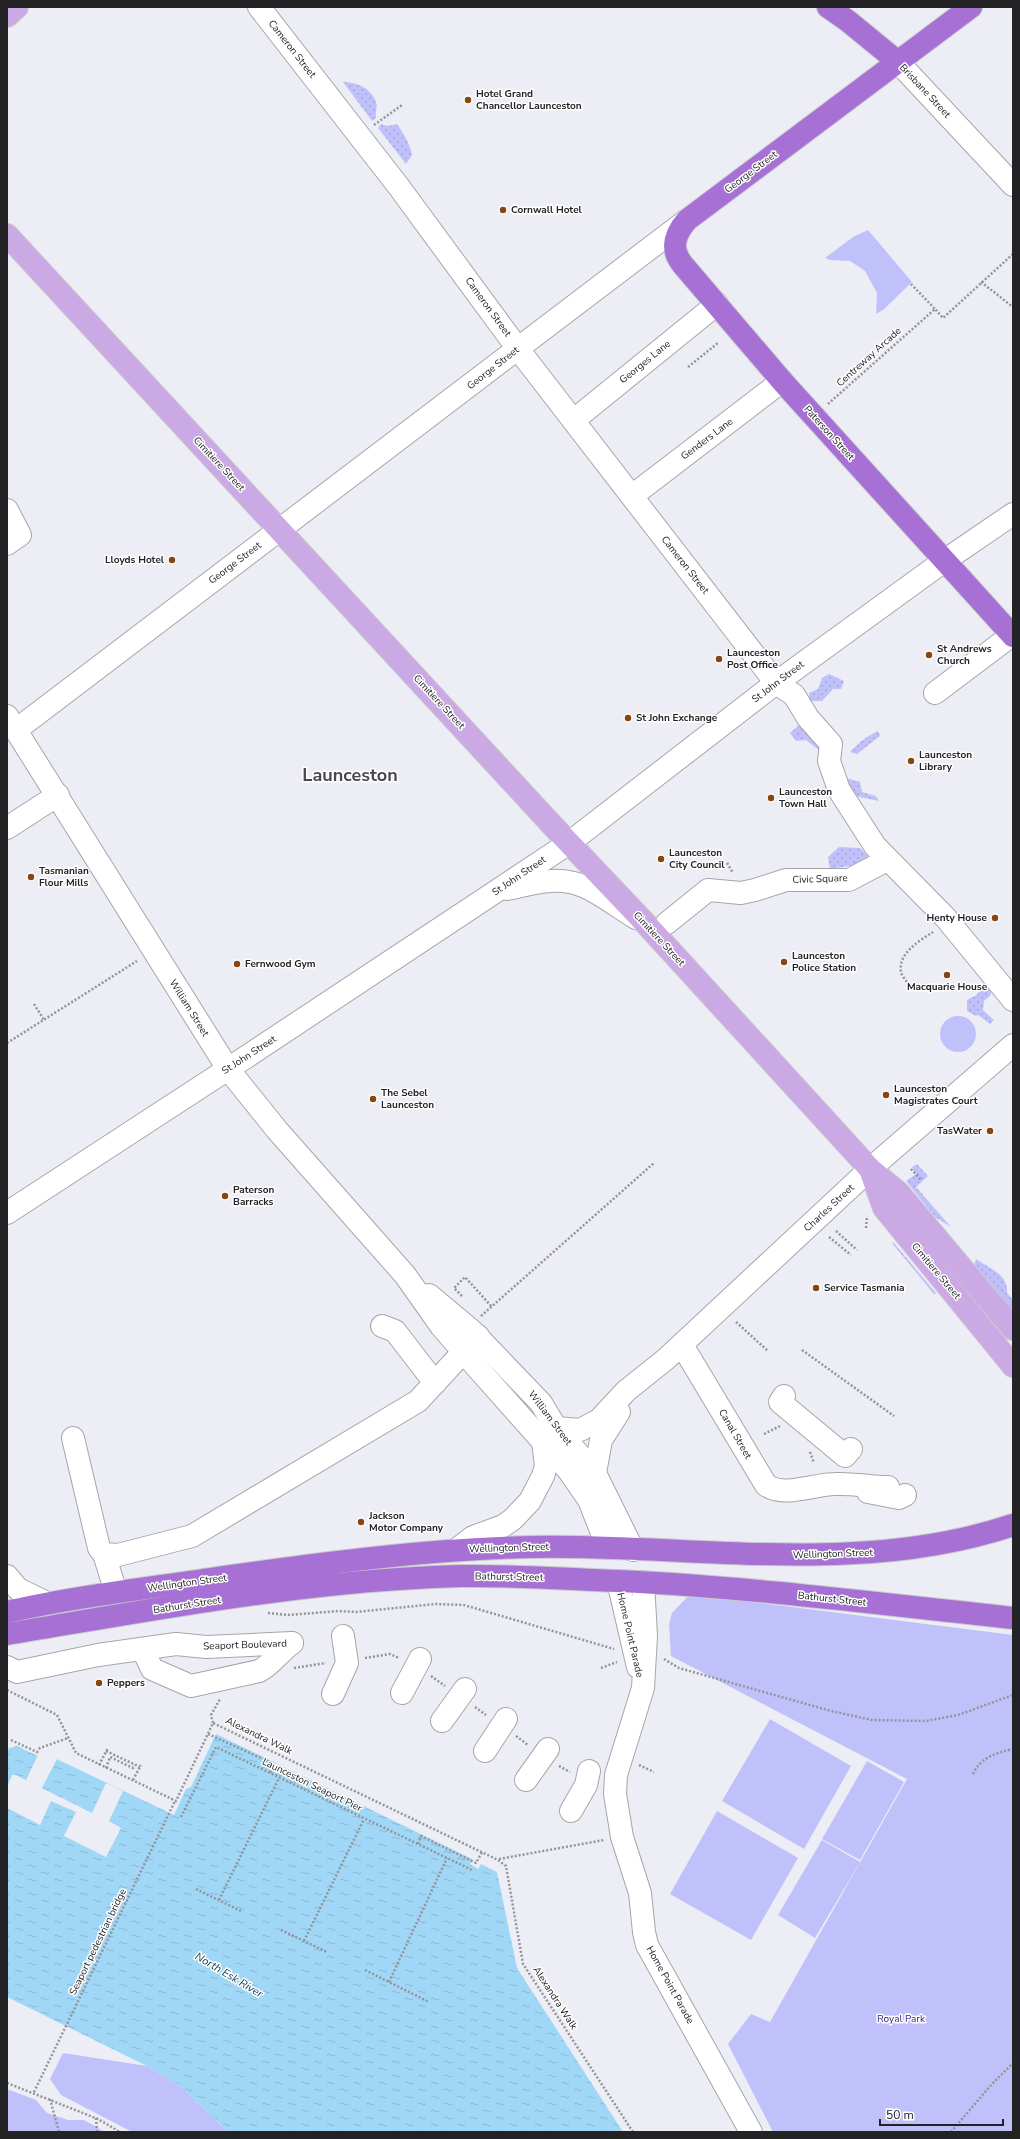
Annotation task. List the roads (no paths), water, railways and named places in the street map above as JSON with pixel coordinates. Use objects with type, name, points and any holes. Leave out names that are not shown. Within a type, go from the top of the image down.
[{"type":"highway","name":"Brisbane Street","points":[[828,7],[898,62]]},
{"type":"highway","name":"George Street","points":[[687,220],[971,7]]},
{"type":"highway","name":"Paterson Street","points":[[687,220],[680,228],[674,241],[676,253],[683,265],[782,381],[944,561],[1013,635]]},
{"type":"highway","name":"Wellington Street","points":[[7,1612],[47,1603],[116,1592],[331,1562],[456,1550],[531,1547],[608,1548],[781,1556],[832,1555],[923,1546],[1013,1525]]},
{"type":"highway","points":[[608,1548],[618,1581]]},
{"type":"highway","points":[[633,1550],[643,1582]]},
{"type":"highway","name":"Bathurst Street","points":[[7,1634],[224,1599],[380,1580],[463,1576],[569,1578],[776,1592],[1013,1618]]},
{"type":"main road","points":[[7,16],[17,7]]},
{"type":"main road","name":"Cimitiere Street","points":[[7,235],[569,843],[646,924],[870,1169],[899,1193],[1013,1329]]},
{"type":"main road","name":"Cimitiere Street","points":[[870,1169],[884,1208],[982,1339],[1013,1366]]},
{"type":"street","name":"Cameron Street","points":[[259,7],[399,187],[518,349],[776,683]]},
{"type":"street","name":"Brisbane Street","points":[[898,62],[1013,185]]},
{"type":"street","name":"George Street","points":[[12,723],[279,529],[687,220]]},
{"type":"street","points":[[631,262],[641,258],[656,257],[683,265]]},
{"type":"street","name":"Georges Lane","points":[[574,420],[717,304]]},
{"type":"street","name":"Genders Lane","points":[[632,496],[782,381]]},
{"type":"street","points":[[7,510],[20,535],[7,544]]},
{"type":"street","name":"St John Street","points":[[7,1211],[228,1069],[569,843],[776,683],[944,561],[1013,514]]},
{"type":"street","points":[[935,693],[1013,635]]},
{"type":"street","points":[[776,683],[794,695],[808,718],[830,744],[829,761],[839,790],[875,846],[886,860],[948,922],[1013,1000]]},
{"type":"street","name":"William Street","points":[[12,723],[228,1069],[277,1130],[405,1275],[441,1326],[464,1352],[550,1435],[595,1473],[633,1550]]},
{"type":"street","points":[[7,828],[58,795]]},
{"type":"street","name":"Civic Square","points":[[667,923],[708,890],[742,893],[786,880],[849,880],[886,860]]},
{"type":"street","points":[[497,891],[544,882],[573,883],[589,890],[646,924]]},
{"type":"street","name":"Charles Street","points":[[550,1435],[580,1430],[592,1426],[626,1391],[682,1345],[870,1169],[1013,1045]]},
{"type":"street","name":"William Street","points":[[405,1275],[479,1326],[541,1403],[550,1435],[569,1471],[589,1500],[608,1548]]},
{"type":"street","points":[[382,1326],[395,1331],[435,1383]]},
{"type":"street","points":[[104,1554],[118,1555],[192,1536],[418,1401],[464,1352],[479,1326]]},
{"type":"street","name":"Canal Street","points":[[682,1345],[766,1485],[777,1490],[809,1488],[834,1484],[893,1491]]},
{"type":"street","name":"Charles Street","points":[[595,1473],[598,1448],[607,1428],[648,1374]]},
{"type":"street","points":[[784,1396],[780,1402],[845,1456],[851,1449]]},
{"type":"street","points":[[456,1550],[472,1538],[503,1526],[518,1514],[530,1501],[543,1476],[546,1466],[550,1435]]},
{"type":"street","points":[[73,1438],[99,1548],[104,1554],[116,1592]]},
{"type":"street","points":[[7,1576],[18,1589],[47,1603]]},
{"type":"street","name":"Home Point Parade","points":[[618,1581],[643,1688]]},
{"type":"street","name":"Home Point Parade","points":[[643,1582],[646,1636],[643,1688],[616,1775],[615,1794],[622,1837],[640,1894],[644,1932],[653,1956],[751,2132]]},
{"type":"street","points":[[333,1694],[347,1663],[343,1636]]},
{"type":"street","name":"Seaport Boulevard","points":[[7,1667],[16,1672],[98,1655],[143,1650],[176,1644],[206,1647],[292,1643],[282,1649],[266,1667],[259,1671],[191,1686],[152,1669],[143,1650]]},
{"type":"street","points":[[402,1692],[420,1659]]},
{"type":"street","points":[[442,1721],[465,1689]]},
{"type":"street","points":[[485,1751],[506,1719]]},
{"type":"street","points":[[526,1780],[548,1749]]},
{"type":"street","points":[[571,1811],[586,1785],[589,1771]]},
{"type":"water","name":"North Esk River","points":[[216,1734],[472,1859],[470,1864],[478,1869],[481,1864],[497,1872],[517,1968],[623,2132],[228,2132],[182,2087],[147,2066],[7,1997],[7,1753],[9,1748],[17,1746],[38,1756],[40,1751],[174,1815],[186,1789],[191,1787]]},
{"type":"place","name":"Hotel Grand Chancellor Launceston","points":[[468,100]]},
{"type":"place","name":"Cornwall Hotel","points":[[503,210]]},
{"type":"place","name":"Lloyds Hotel","points":[[172,560]]},
{"type":"place","name":"St Andrews Church","points":[[929,655]]},
{"type":"place","name":"Launceston Post Office","points":[[719,659]]},
{"type":"place","name":"St John Exchange","points":[[628,718]]},
{"type":"place","name":"Launceston Library","points":[[911,761]]},
{"type":"place","name":"Launceston Town Hall","points":[[771,798]]},
{"type":"place","name":"Launceston City Council","points":[[661,859]]},
{"type":"place","name":"Tasmanian Flour Mills","points":[[31,877]]},
{"type":"place","name":"Henty House","points":[[995,918]]},
{"type":"place","name":"Launceston Police Station","points":[[784,962]]},
{"type":"place","name":"Fernwood Gym","points":[[237,964]]},
{"type":"place","name":"Macquarie House","points":[[947,975]]},
{"type":"place","name":"Launceston Magistrates Court","points":[[886,1095]]},
{"type":"place","name":"The Sebel Launceston","points":[[373,1099]]},
{"type":"place","name":"TasWater","points":[[990,1131]]},
{"type":"place","name":"Paterson Barracks","points":[[225,1196]]},
{"type":"place","name":"Service Tasmania","points":[[816,1288]]},
{"type":"place","name":"Jackson Motor Company","points":[[361,1522]]},
{"type":"place","name":"Peppers","points":[[99,1683]]},
{"type":"district","name":"Launceston","points":[[350,775]]},
{"type":"park label","name":"Royal Park","points":[[901,2019]]}]
